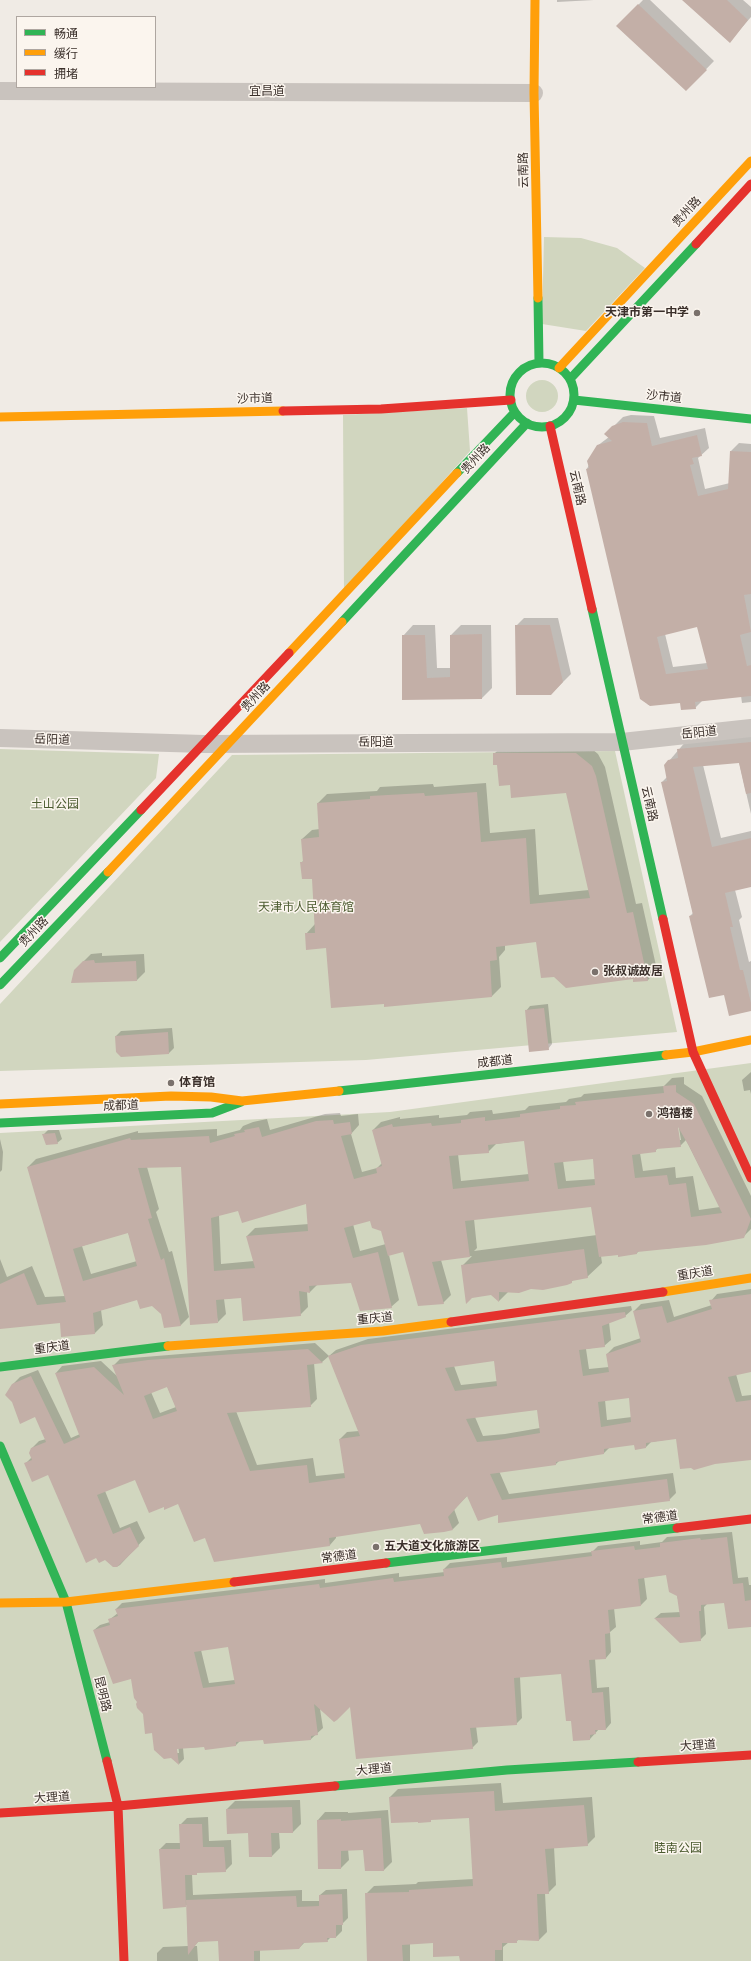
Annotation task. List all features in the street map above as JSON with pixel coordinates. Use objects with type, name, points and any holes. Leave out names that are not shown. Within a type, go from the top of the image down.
[{"type":"street","name":"云南路","points":[[535,0],[534,92],[539,363]]},
{"type":"street","name":"宜昌道","points":[[0,91],[534,92]]},
{"type":"street","name":"贵州路","points":[[559,368],[751,160]]},
{"type":"street","points":[[570,379],[751,184]]},
{"type":"street","points":[[539,363],[549,364],[559,368],[570,379],[573,389],[574,400],[571,409],[559,422],[550,426],[534,426],[527,423],[515,412],[511,400],[511,390],[514,380],[520,372],[529,366],[539,363]]},
{"type":"street","name":"沙市道","points":[[0,417],[381,409],[511,400]]},
{"type":"street","name":"沙市道","points":[[574,400],[751,419]]},
{"type":"street","name":"贵州路","points":[[0,958],[204,744],[515,412]]},
{"type":"street","name":"贵州路","points":[[0,984],[229,744],[527,423]]},
{"type":"street","name":"云南路","points":[[550,426],[693,1052],[751,1178]]},
{"type":"street","name":"岳阳道","points":[[0,738],[204,744],[622,742],[751,728]]},
{"type":"street","name":"成都道","points":[[0,1104],[170,1096],[211,1097],[242,1101],[693,1052],[751,1040]]},
{"type":"street","name":"成都道","points":[[0,1123],[156,1117],[212,1113],[242,1101]]},
{"type":"street","name":"重庆道","points":[[0,1367],[147,1348],[383,1331],[600,1302],[751,1278]]},
{"type":"street","name":"昆明路","points":[[0,1446],[66,1602],[118,1806],[124,1961]]},
{"type":"street","name":"常德道","points":[[0,1603],[66,1602],[751,1519]]},
{"type":"street","name":"大理道","points":[[0,1813],[118,1806],[507,1770],[751,1755]]},
{"type":"green space","points":[[544,237],[581,238],[617,248],[645,268],[586,331],[542,324]]},
{"type":"green space","points":[[539,380],[545,380],[555,387],[558,396],[557,402],[551,409],[545,412],[539,412],[529,405],[526,399],[526,393],[533,383]]},
{"type":"green space","points":[[467,408],[470,451],[344,592],[343,415]]},
{"type":"green space","name":"土山公园","points":[[0,749],[159,754],[156,778],[0,942]]},
{"type":"green space","name":"天津市人民体育馆","points":[[615,751],[677,1032],[366,1060],[0,1071],[0,1004],[232,755]]},
{"type":"green space","name":"五大道文化旅游区","points":[[751,1063],[751,1961],[0,1961],[0,1133],[390,1112]]},
{"type":"building","points":[[682,0],[727,0],[748,20],[730,43]]},
{"type":"building","points":[[638,4],[707,70],[686,91],[616,26]]},
{"type":"building","points":[[623,422],[647,423],[652,446],[697,435],[702,456],[692,458],[694,464],[690,465],[698,496],[728,489],[730,451],[751,452],[751,594],[744,595],[751,632],[740,635],[747,666],[751,665],[751,696],[695,702],[696,709],[681,710],[680,703],[650,706],[640,699],[586,469],[589,468],[587,461],[597,445],[612,441],[604,434],[612,426]],"holes":[[[697,627],[708,669],[666,674],[657,637]]]},
{"type":"building","points":[[515,625],[550,625],[563,682],[551,695],[516,695]]},
{"type":"building","points":[[482,634],[482,699],[402,700],[402,635],[425,635],[427,678],[450,677],[450,635]]},
{"type":"building","points":[[751,742],[751,793],[746,794],[739,763],[693,767],[712,847],[751,838],[751,887],[725,893],[733,927],[730,927],[740,970],[743,970],[751,1003],[751,1011],[729,1016],[724,995],[709,998],[689,916],[693,915],[661,782],[667,781],[664,765],[668,760],[678,758],[677,749]]},
{"type":"building","points":[[493,753],[576,753],[592,766],[596,776],[627,913],[633,912],[648,981],[633,982],[633,979],[566,988],[554,977],[541,978],[536,942],[496,947],[497,960],[490,961],[492,997],[384,1007],[384,1004],[331,1008],[326,948],[306,950],[305,933],[315,933],[312,879],[302,879],[300,862],[303,862],[301,839],[319,837],[317,803],[370,799],[370,796],[424,793],[425,796],[477,792],[481,842],[526,838],[530,904],[590,898],[566,793],[511,798],[510,785],[499,786],[497,765],[493,765]]},
{"type":"building","points":[[94,960],[95,963],[136,961],[137,981],[71,983],[74,970],[83,961]]},
{"type":"building","points":[[544,1008],[549,1050],[529,1052],[525,1010]]},
{"type":"building","points":[[168,1032],[169,1054],[121,1057],[116,1052],[115,1036]]},
{"type":"building","points":[[676,1085],[676,1092],[694,1104],[751,1219],[744,1238],[706,1245],[637,1252],[637,1254],[618,1257],[618,1255],[599,1257],[591,1207],[465,1221],[470,1257],[432,1262],[444,1304],[418,1306],[403,1252],[388,1256],[381,1231],[372,1228],[370,1221],[344,1228],[353,1258],[378,1252],[392,1308],[360,1311],[351,1283],[309,1286],[310,1293],[299,1291],[301,1316],[243,1321],[241,1298],[216,1300],[218,1323],[190,1325],[181,1167],[138,1168],[152,1218],[148,1219],[161,1260],[164,1258],[181,1326],[164,1328],[161,1314],[152,1306],[140,1309],[137,1300],[93,1313],[95,1334],[61,1337],[60,1323],[0,1329],[0,1284],[24,1273],[37,1305],[66,1302],[27,1167],[130,1138],[131,1140],[209,1136],[210,1143],[235,1136],[234,1134],[245,1132],[244,1130],[259,1127],[262,1137],[316,1121],[333,1120],[334,1124],[350,1122],[352,1134],[341,1136],[354,1179],[377,1173],[376,1168],[382,1166],[372,1130],[392,1124],[393,1127],[431,1123],[432,1126],[461,1123],[461,1120],[485,1117],[485,1121],[520,1117],[520,1114],[560,1109],[560,1106],[576,1105],[575,1102],[664,1093],[663,1086]],"holes":[[[678,1127],[722,1213],[691,1217],[686,1183],[669,1185],[667,1175],[635,1178],[632,1155],[656,1152],[656,1149],[681,1147]],[[524,1141],[529,1181],[453,1189],[449,1156],[489,1153],[488,1145]],[[593,1159],[595,1185],[558,1189],[554,1163]],[[306,1204],[308,1231],[246,1236],[255,1268],[214,1271],[211,1218],[238,1211],[242,1223]],[[128,1233],[137,1266],[83,1281],[73,1249]]]},
{"type":"building","points":[[55,1133],[58,1144],[46,1145],[42,1134]]},
{"type":"building","points":[[584,1249],[588,1278],[572,1281],[572,1283],[567,1285],[543,1290],[531,1289],[519,1293],[499,1292],[499,1302],[491,1295],[472,1298],[466,1304],[461,1265]]},
{"type":"building","points":[[751,1294],[751,1372],[728,1377],[736,1402],[751,1400],[751,1460],[715,1464],[694,1470],[691,1468],[680,1469],[676,1439],[646,1443],[646,1448],[635,1450],[634,1445],[604,1449],[604,1454],[556,1462],[556,1465],[490,1474],[502,1500],[667,1479],[670,1501],[498,1523],[498,1515],[478,1521],[467,1496],[448,1517],[453,1530],[444,1532],[424,1534],[420,1524],[329,1538],[330,1546],[214,1562],[205,1538],[194,1542],[178,1504],[164,1510],[164,1507],[149,1513],[135,1480],[97,1495],[113,1534],[130,1527],[139,1546],[117,1567],[113,1567],[105,1560],[99,1563],[96,1558],[86,1563],[48,1475],[32,1482],[24,1463],[32,1460],[29,1453],[31,1448],[46,1442],[35,1417],[20,1424],[12,1402],[5,1395],[12,1384],[31,1376],[64,1444],[80,1437],[55,1373],[94,1367],[124,1395],[112,1365],[148,1360],[308,1349],[323,1363],[307,1365],[311,1407],[227,1413],[250,1471],[307,1465],[309,1483],[345,1478],[339,1439],[360,1436],[328,1356],[361,1345],[625,1312],[626,1317],[602,1326],[605,1347],[579,1350],[583,1376],[609,1372],[606,1354],[641,1342],[633,1311],[662,1306],[667,1323],[712,1309],[709,1300]],"holes":[[[494,1361],[497,1386],[455,1391],[445,1368]],[[167,1387],[177,1411],[153,1419],[144,1396]],[[629,1398],[631,1422],[601,1427],[598,1402]],[[537,1410],[540,1433],[477,1442],[466,1419]]]},
{"type":"building","points":[[727,1537],[733,1584],[743,1583],[745,1601],[751,1600],[751,1627],[728,1629],[724,1603],[701,1605],[701,1611],[699,1611],[701,1641],[680,1643],[654,1618],[680,1617],[677,1596],[669,1592],[666,1575],[638,1579],[641,1606],[608,1610],[610,1633],[605,1634],[606,1659],[589,1660],[592,1693],[603,1692],[606,1730],[595,1730],[596,1734],[590,1735],[590,1740],[573,1741],[571,1721],[566,1721],[561,1674],[514,1678],[517,1725],[470,1728],[473,1749],[356,1759],[350,1707],[334,1722],[314,1704],[318,1735],[311,1736],[311,1740],[264,1744],[263,1740],[236,1742],[236,1746],[205,1750],[204,1747],[177,1749],[179,1765],[171,1758],[164,1759],[154,1750],[152,1733],[145,1734],[143,1714],[137,1708],[137,1702],[134,1698],[131,1679],[113,1684],[93,1630],[110,1625],[108,1619],[118,1616],[115,1609],[319,1584],[320,1588],[393,1578],[394,1582],[444,1576],[443,1569],[501,1562],[502,1568],[592,1556],[591,1551],[634,1546],[635,1550],[660,1547],[660,1543],[700,1538],[701,1540]],"holes":[[[228,1647],[235,1684],[203,1688],[194,1652]]]},
{"type":"building","points":[[494,1791],[495,1811],[584,1805],[588,1846],[545,1849],[549,1894],[537,1894],[539,1941],[517,1940],[517,1943],[502,1943],[502,1950],[495,1950],[495,1961],[460,1961],[459,1956],[433,1957],[433,1943],[402,1945],[403,1961],[367,1961],[365,1893],[409,1892],[409,1890],[473,1886],[469,1818],[431,1820],[431,1822],[418,1823],[391,1823],[389,1797]]},
{"type":"building","points":[[292,1807],[293,1833],[271,1833],[272,1857],[249,1857],[248,1833],[227,1834],[226,1809]]},
{"type":"building","points":[[381,1818],[384,1871],[365,1871],[363,1850],[341,1851],[341,1869],[318,1869],[317,1820],[341,1819],[341,1821]]},
{"type":"building","points":[[179,1824],[202,1824],[203,1847],[224,1847],[226,1872],[185,1875],[186,1907],[163,1909],[159,1849],[180,1849]]},
{"type":"building","points":[[342,1894],[343,1925],[336,1925],[336,1938],[327,1938],[328,1942],[303,1943],[299,1949],[254,1951],[254,1961],[219,1961],[218,1941],[198,1942],[188,1955],[186,1900],[296,1896],[297,1907],[319,1906],[319,1895]]},
{"type":"traffic: fast","points":[[570,379],[696,244]]},
{"type":"traffic: fast","points":[[538,298],[539,363]]},
{"type":"traffic: fast","points":[[542,363],[560,369],[568,377],[574,395],[568,413],[560,421],[542,427],[524,421],[516,413],[510,395],[516,377],[524,369],[542,363]]},
{"type":"traffic: fast","points":[[574,400],[751,419]]},
{"type":"traffic: fast","points":[[457,473],[515,412]]},
{"type":"traffic: fast","points":[[342,622],[527,423]]},
{"type":"traffic: fast","points":[[592,609],[663,919]]},
{"type":"traffic: fast","points":[[0,958],[141,810]]},
{"type":"traffic: fast","points":[[0,985],[108,872]]},
{"type":"traffic: fast","points":[[339,1091],[666,1055]]},
{"type":"traffic: fast","points":[[0,1123],[212,1113],[241,1102]]},
{"type":"traffic: fast","points":[[0,1367],[168,1346]]},
{"type":"traffic: fast","points":[[0,1446],[66,1602],[107,1761]]},
{"type":"traffic: fast","points":[[386,1563],[677,1528]]},
{"type":"traffic: fast","points":[[335,1786],[507,1770],[638,1762]]},
{"type":"traffic: slow","points":[[535,0],[534,93],[538,298]]},
{"type":"traffic: slow","points":[[559,368],[751,161]]},
{"type":"traffic: slow","points":[[0,417],[283,411]]},
{"type":"traffic: slow","points":[[289,653],[457,473]]},
{"type":"traffic: slow","points":[[108,872],[342,622]]},
{"type":"traffic: slow","points":[[666,1055],[693,1052],[751,1040]]},
{"type":"traffic: slow","points":[[0,1104],[171,1096],[211,1097],[242,1101],[339,1091]]},
{"type":"traffic: slow","points":[[663,1292],[751,1278]]},
{"type":"traffic: slow","points":[[168,1346],[383,1331],[451,1322]]},
{"type":"traffic: slow","points":[[0,1603],[66,1602],[234,1582]]},
{"type":"traffic: jam","points":[[696,244],[751,184]]},
{"type":"traffic: jam","points":[[283,411],[381,409],[511,400]]},
{"type":"traffic: jam","points":[[550,426],[592,609]]},
{"type":"traffic: jam","points":[[141,810],[289,653]]},
{"type":"traffic: jam","points":[[663,919],[693,1052],[751,1178]]},
{"type":"traffic: jam","points":[[451,1322],[663,1292]]},
{"type":"traffic: jam","points":[[677,1528],[751,1519]]},
{"type":"traffic: jam","points":[[234,1582],[386,1563]]},
{"type":"traffic: jam","points":[[638,1762],[751,1755]]},
{"type":"traffic: jam","points":[[107,1761],[118,1806],[124,1961]]},
{"type":"traffic: jam","points":[[0,1813],[118,1806],[335,1786]]},
{"type":"place","name":"天津市第一中学","points":[[697,313]]},
{"type":"place","name":"张叔诚故居","points":[[595,972]]},
{"type":"place","name":"体育馆","points":[[171,1083]]},
{"type":"place","name":"鸿禧楼","points":[[649,1114]]},
{"type":"place","name":"五大道文化旅游区","points":[[376,1547]]},
{"type":"park label","name":"睦南公园","points":[[678,1849]]}]
